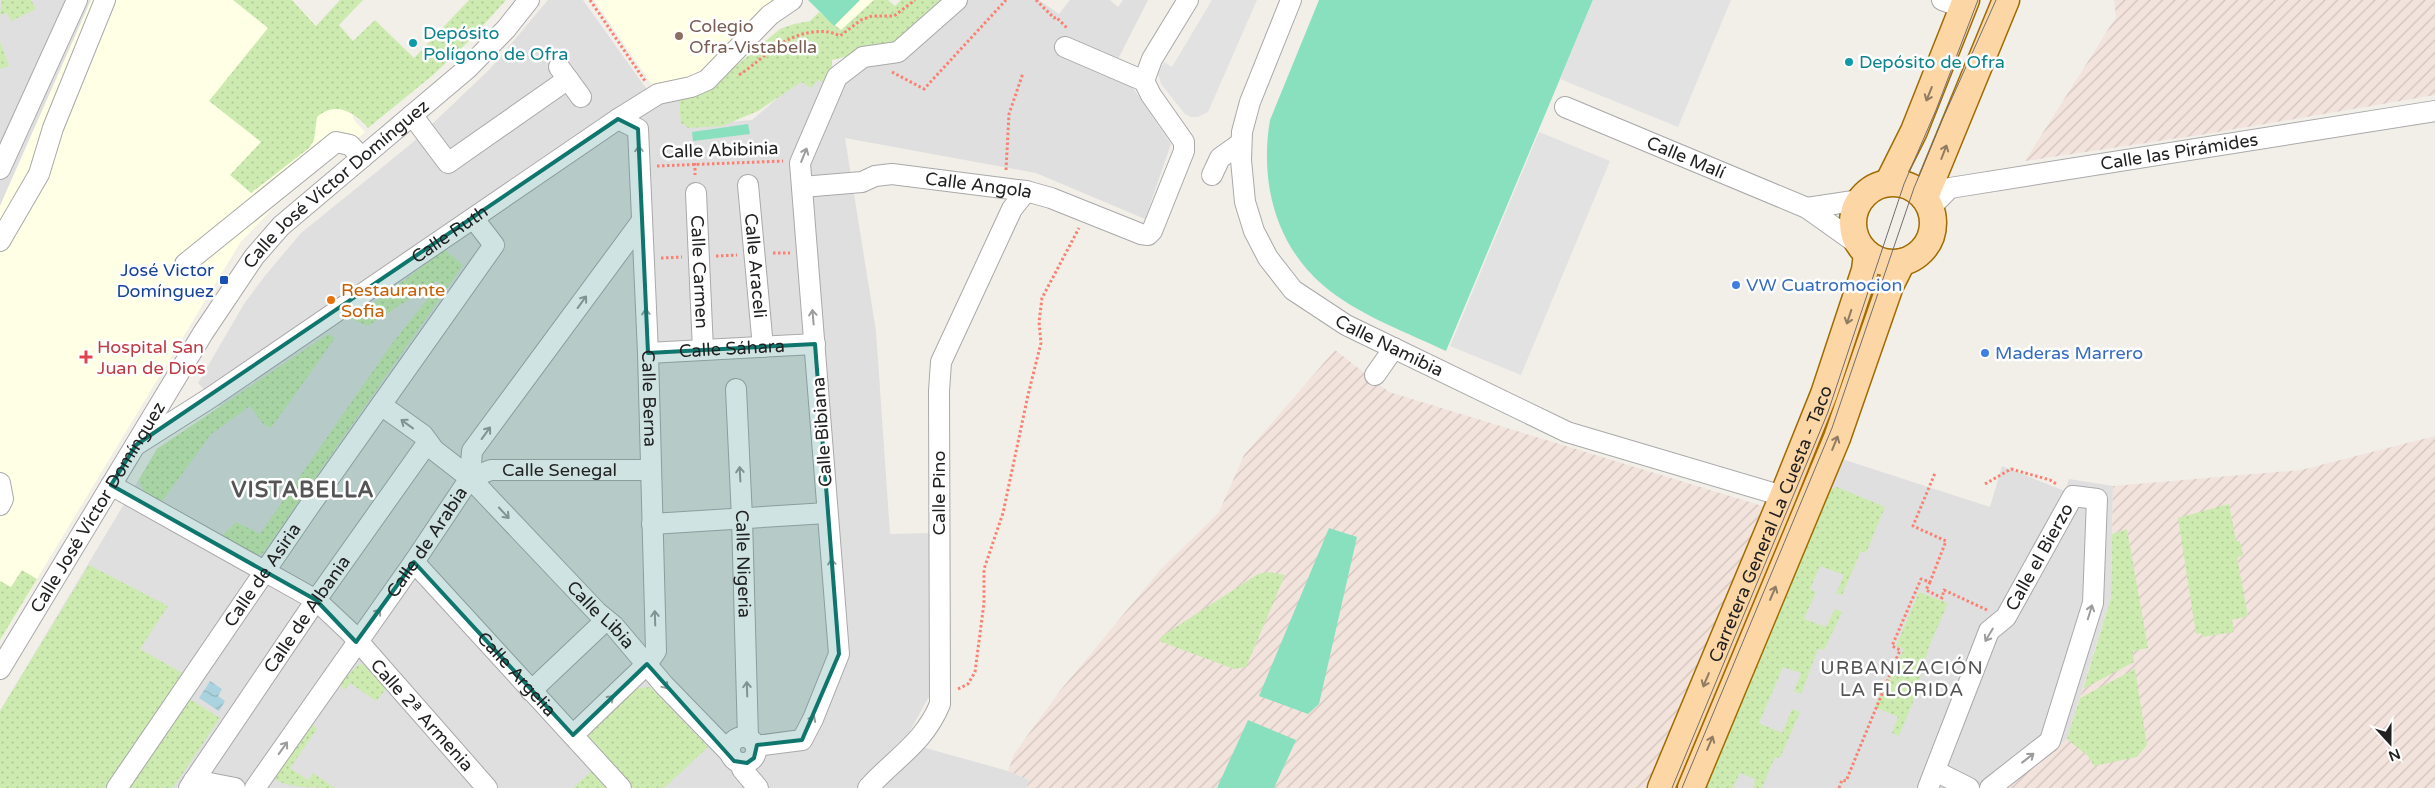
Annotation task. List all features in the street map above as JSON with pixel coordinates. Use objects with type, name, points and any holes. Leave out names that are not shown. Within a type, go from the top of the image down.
[{"type":"main road","points":[[1928,202],[1904,184],[1888,183],[1867,192],[1860,200],[1853,221],[1854,233],[1863,249],[1887,263],[1902,262],[1923,251],[1930,241],[1934,224],[1928,202],[2006,0]]},
{"type":"main road","points":[[1888,183],[1914,131],[1957,3]]},
{"type":"main road","name":"Carretera General La Cuesta - Taco","points":[[1660,788],[1784,496],[1824,394],[1865,270],[1863,249]]},
{"type":"main road","name":"Carretera General La Cuesta - Taco","points":[[1691,788],[1835,444],[1890,286],[1902,262]]},
{"type":"street","points":[[0,169],[77,0]]},
{"type":"street","points":[[0,241],[39,174],[53,128],[105,0]]},
{"type":"street","name":"Calle Ruth","points":[[136,445],[210,398],[618,119],[655,96],[691,87],[707,80],[770,15],[792,0]]},
{"type":"street","name":"Calle Bibiana","points":[[752,742],[802,740],[839,654],[801,160],[837,77],[863,58],[898,52],[957,0]]},
{"type":"street","points":[[1065,47],[1144,81],[1152,59],[1188,0]]},
{"type":"street","name":"Calle Namibia","points":[[1292,0],[1250,102],[1241,143],[1241,174],[1245,202],[1258,238],[1274,267],[1294,290],[1346,325],[1568,432],[1784,496]]},
{"type":"street","name":"Calle José Víctor Domínguez","points":[[0,669],[203,333],[254,257],[281,226],[468,68],[506,29],[527,1]]},
{"type":"street","points":[[412,115],[448,163],[564,73],[581,97]]},
{"type":"street","name":"Calle Angola","points":[[802,187],[862,182],[875,176],[892,174],[1005,188],[1026,191],[1148,235],[1152,231],[1184,151],[1184,142],[1150,95],[1144,81]]},
{"type":"street","name":"Calle Malí","points":[[1565,107],[1807,208],[1863,249]]},
{"type":"street","name":"Calle las Pirámides","points":[[1928,202],[1950,188],[2435,111]]},
{"type":"street","name":"Calle Berna","points":[[618,119],[638,129],[648,353],[656,651],[647,664]]},
{"type":"street","points":[[185,264],[336,142],[350,145],[362,158]]},
{"type":"street","points":[[1212,174],[1220,158],[1241,143]]},
{"type":"street","name":"Calle Araceli","points":[[748,185],[763,347]]},
{"type":"street","name":"Calle Pino","points":[[872,785],[922,736],[933,721],[940,704],[939,391],[941,362],[1012,209],[1026,191]]},
{"type":"street","name":"Calle Carmen","points":[[696,193],[703,350]]},
{"type":"street","points":[[1807,208],[1860,200]]},
{"type":"street","name":"Calle de Asiria","points":[[117,788],[264,572],[494,245],[474,219]]},
{"type":"street","name":"Calle de Arabia","points":[[255,788],[414,562],[470,478],[472,451],[641,222]]},
{"type":"street","name":"Calle Sáhara","points":[[648,353],[815,344]]},
{"type":"street","points":[[1375,375],[1394,348]]},
{"type":"street","name":"Calle Nigeria","points":[[736,389],[752,742]]},
{"type":"street","name":"Calle Libia","points":[[381,405],[423,435],[434,450],[470,478],[736,759],[758,788]]},
{"type":"street","name":"Calle de Albania","points":[[192,784],[316,600],[428,442]]},
{"type":"street","name":"Calle Senegal","points":[[470,478],[490,470],[650,470]]},
{"type":"street","points":[[0,483],[3,499],[0,505]]},
{"type":"street","name":"Calle 2ª Armenia","points":[[111,485],[316,600],[350,632],[356,642],[487,788]]},
{"type":"street","name":"Calle el Bierzo","points":[[1969,788],[1932,779],[1989,631],[2004,620],[2072,496],[2097,499],[2093,603],[2050,740],[1990,788]]},
{"type":"street","points":[[652,524],[827,512]]},
{"type":"street","name":"Calle Argelia","points":[[414,562],[621,788]]},
{"type":"street","points":[[531,691],[606,620]]},
{"type":"street","points":[[573,734],[647,664]]},
{"type":"street","points":[[736,759],[733,742],[740,737],[752,742]]},
{"type":"street","points":[[192,784],[235,788]]},
{"type":"path","points":[[590,0],[655,96]]},
{"type":"path","points":[[736,78],[778,44],[799,34],[823,31],[832,32],[840,36],[861,20],[872,16],[894,16],[915,0]]},
{"type":"path","points":[[924,89],[1006,0]]},
{"type":"path","points":[[1036,0],[1054,18],[1070,30],[1065,47]]},
{"type":"path","points":[[1005,188],[1009,114],[1023,73]]},
{"type":"path","name":"Calle Abibinia","points":[[640,167],[801,160]]},
{"type":"path","points":[[940,692],[960,688],[968,684],[975,672],[984,603],[984,569],[1003,513],[1041,344],[1039,322],[1042,298],[1088,213]]},
{"type":"path","points":[[643,259],[808,252]]},
{"type":"path","points":[[1985,484],[2011,469],[2050,480],[2072,496]]},
{"type":"path","points":[[1935,473],[1914,526],[1946,541],[1926,590],[1942,598],[1944,590],[2004,620]]},
{"type":"path","points":[[1839,788],[1842,780],[1846,781],[1900,650],[1892,646],[1921,579],[1930,582]]},
{"type":"highlighted area","points":[[618,119],[638,129],[648,353],[815,344],[839,654],[802,740],[757,745],[754,758],[747,763],[734,761],[647,664],[573,735],[414,562],[356,642],[316,600],[111,485],[136,445]]},
{"type":"shaded area","points":[[0,0],[91,0],[0,206]]},
{"type":"shaded area","name":"Hospital San Juan de Dios","points":[[91,0],[292,0],[343,54],[354,120],[365,132],[273,208],[240,243],[0,640],[0,206]]},
{"type":"shaded area","points":[[548,0],[583,0],[648,91],[677,83],[693,125],[752,120],[802,77],[901,51],[953,0],[1039,0],[1059,14],[1070,0],[1110,0],[1118,7],[1123,0],[1148,0],[1116,63],[1171,144],[1145,219],[1036,173],[845,138],[876,331],[890,534],[932,533],[932,691],[904,742],[1008,771],[1030,780],[1027,788],[0,788],[0,711],[157,449],[220,407],[198,383],[244,304],[301,233],[411,144],[490,69]]},
{"type":"shaded area","name":"Colegio Ofra-Vistabella","points":[[594,0],[775,0],[701,72],[655,89]]},
{"type":"shaded area","name":"Colegio Ofra-Vistabella","points":[[808,0],[874,0],[839,32]]},
{"type":"shaded area","points":[[1212,0],[1257,0],[1208,112],[1198,117],[1191,117],[1185,114],[1161,84],[1158,73],[1164,62],[1172,67]]},
{"type":"shaded area","points":[[1593,0],[1731,0],[1678,127],[1560,79]]},
{"type":"shaded area","points":[[2114,0],[2435,0],[2435,95],[2206,134],[2025,161],[2116,17]]},
{"type":"shaded area","points":[[1539,132],[1610,161],[1521,375],[1450,346]]},
{"type":"shaded area","points":[[1335,350],[1389,392],[1769,508],[1652,788],[1027,788],[1029,780],[1008,771],[1014,754],[1059,692],[1161,569],[1219,512],[1244,455]]},
{"type":"shaded area","points":[[2435,436],[2435,788],[2004,788],[2067,739],[2111,598],[2113,486],[2301,470]]},
{"type":"shaded area","points":[[1842,459],[1990,507],[2002,466],[2065,491],[2069,479],[2113,486],[2111,597],[2067,739],[2004,788],[1704,788]]},
{"type":"green space","points":[[2,0],[31,0],[36,9],[11,21],[7,13],[0,15]]},
{"type":"green space","points":[[233,0],[292,0],[316,26],[340,0],[363,0],[339,25],[353,41],[375,20],[414,58],[469,0],[506,0],[468,42],[433,75],[368,128],[357,117],[344,110],[331,110],[317,117],[314,140],[309,148],[251,193],[230,175],[261,142],[209,101],[268,28]]},
{"type":"green space","name":"Colegio Ofra-Vistabella","points":[[808,0],[860,0],[834,26]]},
{"type":"green space","points":[[874,0],[888,0],[895,6],[901,0],[950,0],[898,45],[832,60],[832,76],[828,84],[818,80],[811,88],[801,82],[758,111],[722,126],[688,128],[681,124],[679,99],[731,70],[780,29],[810,21],[819,12],[841,30]]},
{"type":"green space","points":[[1319,0],[1593,0],[1446,351],[1372,317],[1330,291],[1312,275],[1297,256],[1285,236],[1276,214],[1270,192],[1267,168],[1270,120]]},
{"type":"green space","points":[[0,41],[9,66],[0,69]]},
{"type":"green space","points":[[748,124],[750,134],[693,141],[692,132]]},
{"type":"green space","points":[[445,250],[463,265],[263,553],[254,556],[218,540],[236,522],[260,534],[391,345],[440,283],[437,281],[368,326],[352,319]]},
{"type":"green space","points":[[328,334],[335,338],[271,428],[263,424],[250,406],[211,434],[160,504],[146,497],[139,480],[157,449]]},
{"type":"green space","points":[[1837,487],[1885,507],[1866,553],[1861,551],[1842,595],[1836,593],[1844,575],[1820,566],[1810,589],[1816,592],[1804,619],[1826,627],[1835,609],[1842,612],[1824,650],[1818,649],[1801,694],[1794,691],[1801,673],[1783,667],[1759,723],[1782,733],[1792,709],[1800,712],[1780,758],[1775,757],[1762,788],[1753,788],[1755,779],[1740,773],[1733,788],[1706,788],[1826,491]]},
{"type":"green space","points":[[2229,504],[2236,541],[2240,541],[2243,556],[2237,557],[2248,616],[2232,620],[2234,632],[2202,637],[2201,633],[2196,634],[2178,518]]},
{"type":"green space","points":[[1329,528],[1357,537],[1319,704],[1308,714],[1259,696]]},
{"type":"green space","points":[[2127,529],[2148,648],[2133,651],[2134,662],[2083,689],[2111,598],[2112,534]]},
{"type":"green space","points":[[89,565],[168,606],[140,649],[184,674],[107,788],[0,788],[0,711]]},
{"type":"green space","points":[[22,570],[37,579],[0,640],[0,581],[11,587]]},
{"type":"green space","points":[[1268,572],[1285,575],[1246,667],[1234,669],[1159,641],[1162,636],[1258,574]]},
{"type":"green space","points":[[1919,592],[1948,603],[1929,647],[1913,702],[1899,736],[1892,733],[1898,717],[1875,707],[1904,649],[1896,646]]},
{"type":"green space","points":[[363,664],[386,689],[376,701],[350,683],[345,690],[339,685],[358,665]]},
{"type":"green space","points":[[2135,669],[2147,745],[2137,757],[2094,766],[2088,756],[2067,739],[2080,698]]},
{"type":"green space","points":[[650,687],[708,747],[664,788],[632,788],[591,744],[588,732],[638,688]]},
{"type":"green space","points":[[190,699],[220,718],[173,788],[130,788]]},
{"type":"green space","points":[[1248,720],[1296,740],[1274,788],[1217,788]]},
{"type":"green space","points":[[311,723],[317,729],[290,768],[308,780],[313,773],[335,788],[295,786],[275,779],[276,772]]},
{"type":"green space","points":[[593,770],[609,788],[573,788]]},
{"type":"water","points":[[210,681],[222,689],[218,696],[225,701],[219,711],[199,698]]},
{"type":"tram line","points":[[1672,788],[1828,412],[1904,184],[1936,110],[1978,0]]},
{"type":"tram line","points":[[1682,788],[1832,428],[1914,188],[1996,0]]},
{"type":"place","name":"Colegio Ofra-Vistabella","points":[[679,36]]},
{"type":"place","name":"Depósito Polígono de Ofra","points":[[413,43]]},
{"type":"place","name":"Depósito de Ofra","points":[[1849,62]]},
{"type":"place","name":"José Victor Domínguez","points":[[224,280]]},
{"type":"place","name":"VW Cuatromocion","points":[[1736,285]]},
{"type":"place","name":"Restaurante Sofia","points":[[331,300]]},
{"type":"place","name":"Maderas Marrero","points":[[1985,353]]},
{"type":"place","name":"Hospital San Juan de Dios","points":[[86,357]]},
{"type":"district","name":"VISTABELLA","points":[[303,490]]},
{"type":"district","name":"URBANIZACIÓN LA FLORIDA","points":[[1902,679]]}]
